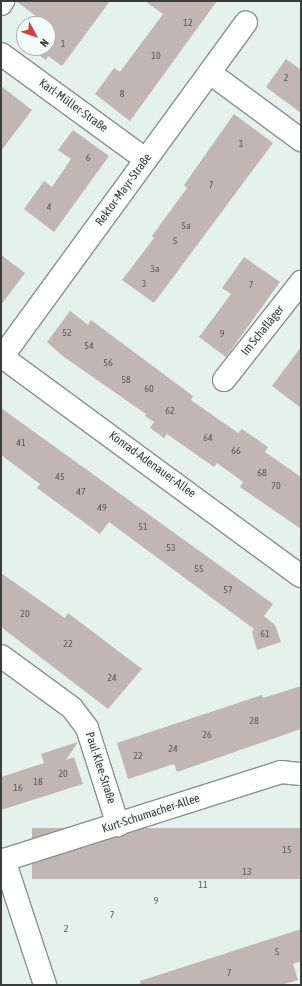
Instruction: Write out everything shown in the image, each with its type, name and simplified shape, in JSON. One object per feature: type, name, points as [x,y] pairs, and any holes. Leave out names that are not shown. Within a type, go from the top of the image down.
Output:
[{"type":"street","name":"Rektor-Mayr-Straße","points":[[2,356],[246,23]]},
{"type":"street","name":"Karl-Müller-Straße","points":[[1,54],[145,159]]},
{"type":"street","points":[[210,73],[301,140]]},
{"type":"street","name":"Im Schafläger","points":[[224,380],[301,282]]},
{"type":"street","name":"Konrad-Adenauer-Allee","points":[[2,356],[301,576]]},
{"type":"street","name":"Paul-Klee-Straße","points":[[1,656],[72,708],[87,728],[118,825]]},
{"type":"street","name":"Kurt-Schumacher-Allee","points":[[2,861],[281,772],[301,774]]},
{"type":"street","points":[[2,861],[45,985]]},
{"type":"building","points":[[16,1],[110,1],[62,66],[48,56],[56,56],[56,16],[36,16]]},
{"type":"building","points":[[145,1],[217,1],[130,121],[95,94],[114,68],[120,72],[163,14]]},
{"type":"building","points":[[40,56],[48,56],[46,60]]},
{"type":"building","points":[[286,59],[301,70],[301,113],[266,87]]},
{"type":"building","points":[[1,86],[32,110],[1,151]]},
{"type":"building","points":[[234,114],[273,143],[154,303],[122,280],[154,238],[152,236],[187,188],[184,185]]},
{"type":"building","points":[[73,130],[109,156],[54,232],[24,209],[44,181],[52,187],[71,159],[58,150]]},
{"type":"building","points":[[1,255],[25,273],[1,305]]},
{"type":"building","points":[[244,257],[280,282],[226,357],[199,337],[231,294],[222,288]]},
{"type":"building","points":[[70,311],[88,325],[91,320],[193,396],[191,400],[238,433],[242,429],[268,447],[265,452],[301,477],[301,529],[240,487],[243,482],[217,463],[214,467],[167,434],[164,438],[150,428],[154,422],[145,416],[146,414],[64,357],[47,342]]},
{"type":"building","points":[[301,347],[301,408],[272,386]]},
{"type":"building","points":[[1,408],[273,604],[264,616],[275,625],[281,642],[257,650],[252,632],[254,629],[109,522],[100,534],[37,488],[40,484],[1,455]]},
{"type":"building","points":[[1,573],[65,618],[68,613],[142,669],[108,709],[1,627]]},
{"type":"building","points":[[301,686],[301,729],[177,772],[174,764],[128,779],[117,743],[262,695],[263,698]]},
{"type":"building","points":[[78,742],[66,760],[74,757],[83,784],[1,810],[1,777],[44,763],[41,754]]},
{"type":"building","points":[[32,828],[301,828],[301,879],[32,879]]},
{"type":"building","points":[[301,929],[301,961],[293,964],[298,980],[281,985],[141,985],[140,981]]}]
